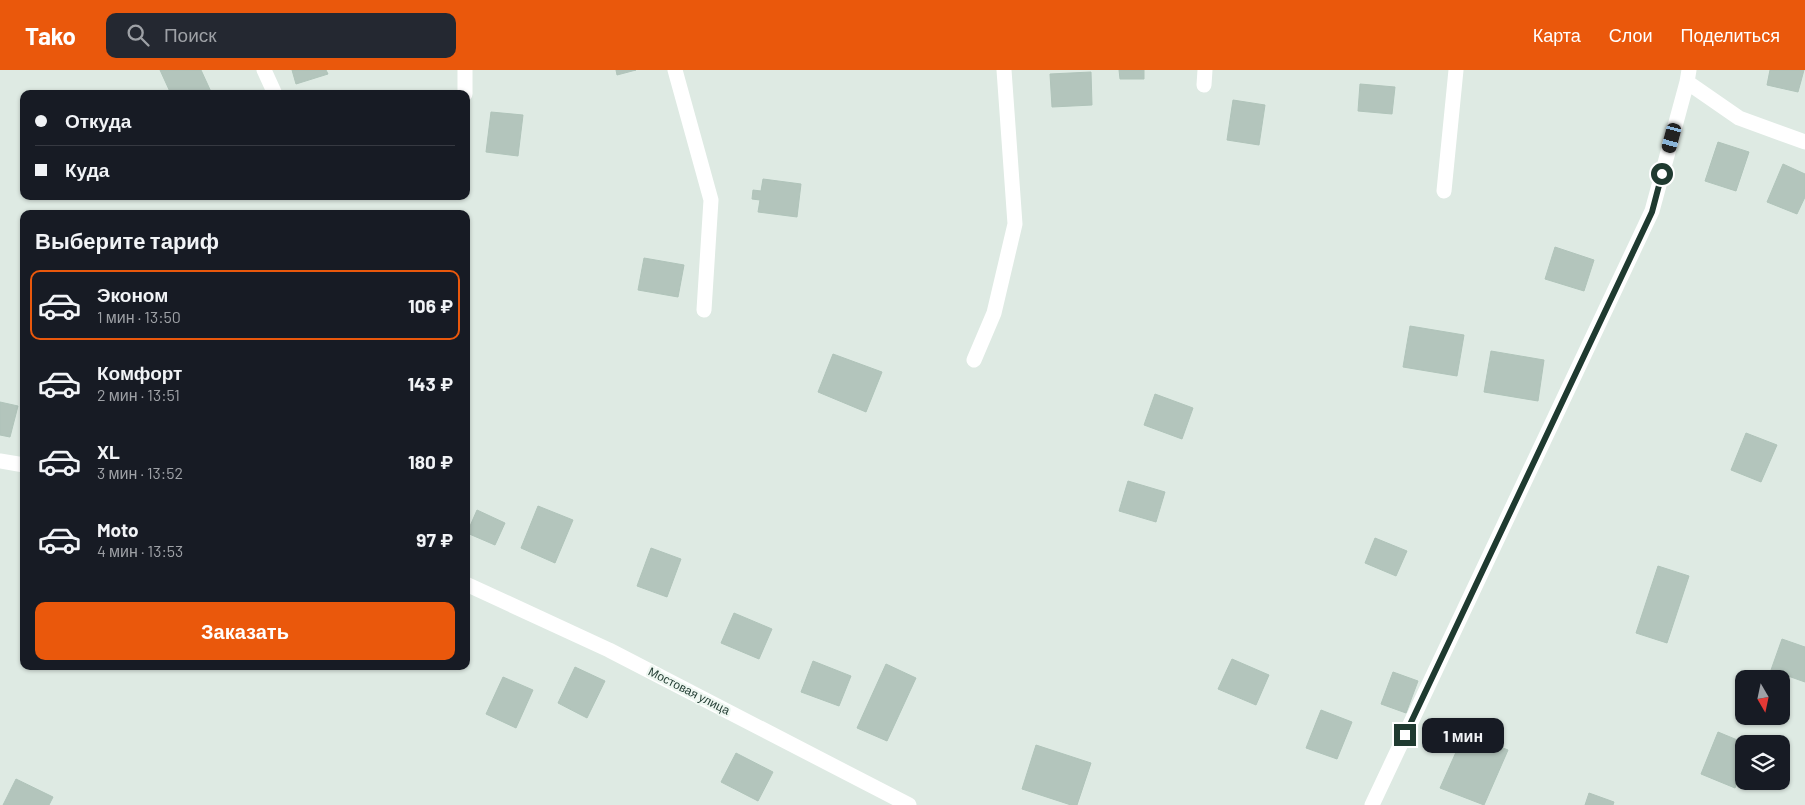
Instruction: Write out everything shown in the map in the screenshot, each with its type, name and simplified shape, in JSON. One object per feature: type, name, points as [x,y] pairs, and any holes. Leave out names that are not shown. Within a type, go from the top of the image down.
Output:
[{"type":"street","points":[[264,70],[273,90]]},
{"type":"street","points":[[465,70],[465,90]]},
{"type":"street","points":[[675,70],[711,200],[704,310]]},
{"type":"street","points":[[974,360],[994,313],[1015,224],[1004,70]]},
{"type":"street","points":[[1444,191],[1456,70]]},
{"type":"street","points":[[1372,805],[1652,212],[1688,76],[1739,118],[1805,142]]},
{"type":"street","points":[[0,461],[20,464]]},
{"type":"street","name":"Мостовая улица","points":[[470,586],[609,650],[909,805]]},
{"type":"building","points":[[160,70],[201,70],[210,90],[169,90]]},
{"type":"building","points":[[292,70],[326,70],[328,74],[296,84]]},
{"type":"building","points":[[616,70],[636,70],[617,75]]},
{"type":"building","points":[[1119,70],[1144,70],[1144,79],[1120,79]]},
{"type":"building","points":[[1770,70],[1804,70],[1798,92],[1767,85]]},
{"type":"building","points":[[1091,72],[1092,105],[1052,107],[1050,74]]},
{"type":"building","points":[[1360,84],[1395,87],[1392,114],[1358,111]]},
{"type":"building","points":[[1233,100],[1265,105],[1259,145],[1227,140]]},
{"type":"building","points":[[491,112],[523,115],[518,156],[486,152]]},
{"type":"building","points":[[1718,142],[1749,152],[1736,191],[1705,181]]},
{"type":"building","points":[[1783,164],[1805,174],[1805,197],[1797,214],[1767,202]]},
{"type":"building","points":[[763,179],[801,184],[797,217],[758,212],[760,200],[752,199],[753,190],[761,191]]},
{"type":"building","points":[[1555,247],[1594,260],[1584,291],[1545,279]]},
{"type":"building","points":[[644,258],[684,265],[678,297],[638,290]]},
{"type":"building","points":[[1410,326],[1464,335],[1457,376],[1403,367]]},
{"type":"building","points":[[1491,351],[1544,360],[1538,401],[1484,392]]},
{"type":"building","points":[[833,354],[882,372],[866,412],[818,392]]},
{"type":"building","points":[[1155,394],[1193,408],[1182,439],[1144,425]]},
{"type":"building","points":[[0,402],[18,406],[10,437],[0,435]]},
{"type":"building","points":[[1746,433],[1777,445],[1761,482],[1731,470]]},
{"type":"building","points":[[1128,481],[1165,492],[1156,522],[1119,511]]},
{"type":"building","points":[[538,506],[573,520],[555,563],[521,548]]},
{"type":"building","points":[[477,510],[505,523],[495,545],[470,534],[470,526]]},
{"type":"building","points":[[1375,538],[1407,551],[1396,576],[1365,563]]},
{"type":"building","points":[[651,548],[681,559],[667,597],[637,586]]},
{"type":"building","points":[[1658,566],[1689,576],[1667,643],[1636,633]]},
{"type":"building","points":[[734,613],[772,629],[759,659],[721,643]]},
{"type":"building","points":[[1782,639],[1805,647],[1805,682],[1790,677],[1790,670],[1771,670]]},
{"type":"building","points":[[1232,659],[1269,675],[1256,705],[1218,689]]},
{"type":"building","points":[[813,661],[851,676],[839,706],[801,692]]},
{"type":"building","points":[[886,664],[916,678],[887,741],[857,728]]},
{"type":"building","points":[[575,667],[605,681],[587,718],[558,703]]},
{"type":"building","points":[[1393,672],[1418,681],[1406,713],[1381,704]]},
{"type":"building","points":[[503,677],[533,690],[516,728],[486,714]]},
{"type":"building","points":[[1321,710],[1352,722],[1337,759],[1306,748]]},
{"type":"building","points":[[1465,732],[1508,750],[1484,805],[1440,788]]},
{"type":"building","points":[[1718,732],[1735,739],[1735,788],[1701,774]]},
{"type":"building","points":[[1036,745],[1091,763],[1077,805],[1071,805],[1022,789]]},
{"type":"building","points":[[736,753],[773,772],[758,801],[721,782]]},
{"type":"building","points":[[16,779],[53,797],[49,805],[3,805]]},
{"type":"building","points":[[1589,793],[1614,802],[1613,805],[1585,805]]},
{"type":"route","points":[[1405,735],[1652,212],[1662,174]]}]
